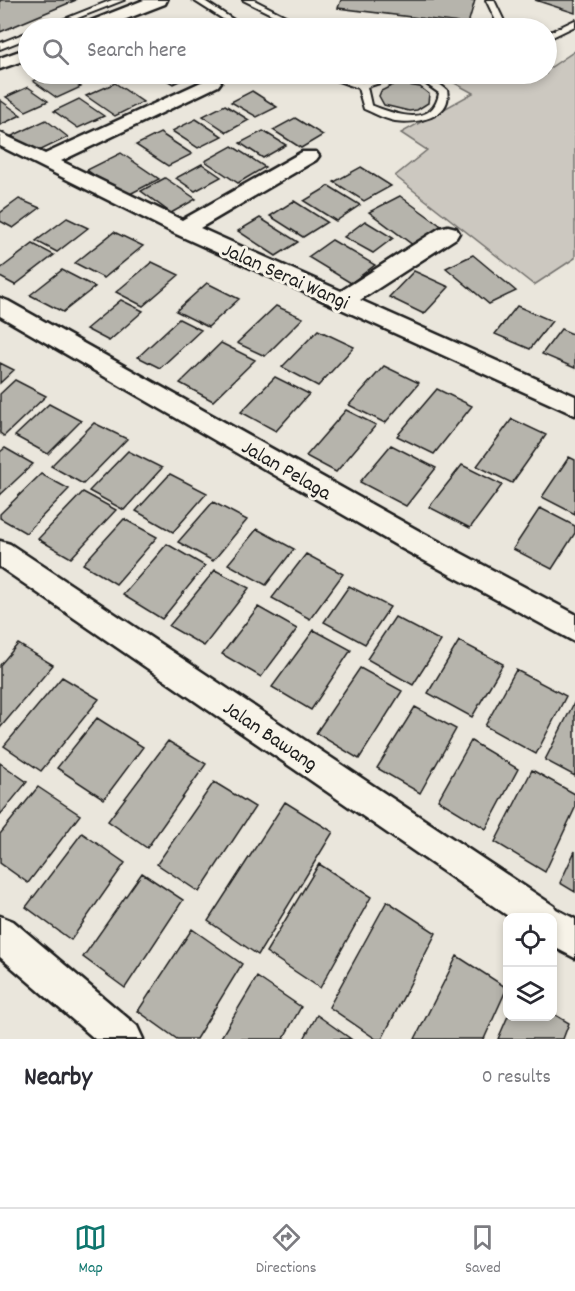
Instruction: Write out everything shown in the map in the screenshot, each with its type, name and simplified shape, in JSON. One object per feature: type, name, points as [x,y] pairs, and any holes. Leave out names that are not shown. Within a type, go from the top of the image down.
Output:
[{"type":"street","points":[[113,18],[159,0]]},
{"type":"street","points":[[0,64],[18,57]]},
{"type":"street","points":[[45,161],[208,84]]},
{"type":"street","name":"Jalan Serai Wangi","points":[[0,139],[183,229],[575,406]]},
{"type":"street","points":[[183,229],[309,156]]},
{"type":"street","points":[[344,300],[448,232]]},
{"type":"street","name":"Jalan Pelaga","points":[[0,306],[411,540],[575,629]]},
{"type":"street","name":"Jalan Bawang","points":[[0,552],[535,913]]},
{"type":"street","points":[[557,928],[575,940]]},
{"type":"street","points":[[0,934],[124,1039]]},
{"type":"lane","points":[[72,18],[120,0]]},
{"type":"lane","points":[[197,0],[226,18]]},
{"type":"lane","points":[[247,0],[284,18]]},
{"type":"lane","points":[[489,0],[498,18]]},
{"type":"lane","points":[[557,33],[575,23]]},
{"type":"lane","points":[[0,46],[18,39]]},
{"type":"lane","points":[[356,84],[362,86],[366,84]]},
{"type":"lane","points":[[362,86],[367,107],[393,118],[423,117],[436,112],[444,104],[444,92],[438,84]]},
{"type":"shaded area","points":[[575,51],[575,258],[534,285],[395,176],[427,150],[401,133],[473,93],[456,84],[557,84],[557,63]]},
{"type":"building","points":[[0,0],[76,0],[33,18],[18,18],[18,24],[0,32]]},
{"type":"building","points":[[341,0],[475,0],[470,18],[419,18],[338,8]]},
{"type":"building","points":[[535,0],[575,0],[575,13]]},
{"type":"building","points":[[37,84],[76,84],[81,87],[57,98]]},
{"type":"building","points":[[116,84],[143,102],[115,116],[86,96]]},
{"type":"building","points":[[395,84],[420,87],[429,94],[428,103],[417,110],[409,111],[384,105],[379,96],[381,91]]},
{"type":"building","points":[[28,87],[48,101],[26,111],[6,97]]},
{"type":"building","points":[[252,91],[277,107],[257,117],[231,102]]},
{"type":"building","points":[[79,99],[104,116],[78,128],[54,111]]},
{"type":"building","points":[[0,100],[21,115],[0,125]]},
{"type":"building","points":[[225,105],[249,120],[227,132],[203,116]]},
{"type":"building","points":[[295,118],[323,135],[301,148],[273,130]]},
{"type":"building","points":[[196,119],[222,136],[198,148],[172,131]]},
{"type":"building","points":[[46,120],[68,137],[35,153],[12,136]]},
{"type":"building","points":[[263,131],[286,145],[263,158],[240,143]]},
{"type":"building","points":[[160,133],[192,154],[168,166],[136,145]]},
{"type":"building","points":[[232,146],[265,167],[238,183],[205,161]]},
{"type":"building","points":[[121,153],[159,179],[124,197],[87,170]]},
{"type":"building","points":[[202,164],[221,177],[195,191],[176,178]]},
{"type":"building","points":[[361,167],[391,186],[364,201],[334,182]]},
{"type":"building","points":[[165,178],[196,199],[171,213],[141,191]]},
{"type":"building","points":[[329,186],[360,205],[336,221],[304,201]]},
{"type":"building","points":[[400,196],[444,228],[413,245],[369,212]]},
{"type":"building","points":[[19,199],[40,208],[13,228],[0,221],[0,213]]},
{"type":"building","points":[[294,201],[327,222],[303,237],[270,216]]},
{"type":"building","points":[[67,218],[88,228],[57,252],[36,241]]},
{"type":"building","points":[[260,218],[298,242],[276,256],[238,231]]},
{"type":"building","points":[[365,221],[393,238],[373,253],[344,237]]},
{"type":"building","points":[[114,232],[143,246],[104,278],[75,263]]},
{"type":"building","points":[[332,240],[375,265],[351,283],[308,257]]},
{"type":"building","points":[[33,244],[54,255],[15,285],[0,277],[0,269]]},
{"type":"building","points":[[473,255],[516,291],[489,304],[446,268]]},
{"type":"building","points":[[152,262],[179,275],[143,306],[116,292]]},
{"type":"building","points":[[62,270],[95,287],[63,312],[30,295]]},
{"type":"building","points":[[414,271],[449,287],[424,314],[389,297]]},
{"type":"building","points":[[207,283],[239,299],[208,327],[176,311]]},
{"type":"building","points":[[121,300],[143,311],[109,341],[86,329]]},
{"type":"building","points":[[276,306],[303,318],[265,356],[237,343]]},
{"type":"building","points":[[517,306],[552,321],[530,349],[495,334]]},
{"type":"building","points":[[179,319],[201,330],[160,368],[138,357]]},
{"type":"building","points":[[561,329],[575,335],[575,368],[542,354]]},
{"type":"building","points":[[318,330],[354,347],[318,386],[282,367]]},
{"type":"building","points":[[221,343],[255,360],[213,401],[180,383]]},
{"type":"building","points":[[0,363],[14,370],[0,383]]},
{"type":"building","points":[[384,366],[419,383],[385,423],[349,405]]},
{"type":"building","points":[[275,377],[309,394],[276,431],[241,412]]},
{"type":"building","points":[[15,380],[46,396],[4,436],[0,433],[0,394]]},
{"type":"building","points":[[437,389],[472,406],[434,454],[397,436]]},
{"type":"building","points":[[49,404],[81,421],[48,454],[15,436]]},
{"type":"building","points":[[346,410],[376,425],[336,472],[306,456]]},
{"type":"building","points":[[512,419],[546,435],[512,483],[477,466]]},
{"type":"building","points":[[94,423],[127,439],[83,484],[51,466]]},
{"type":"building","points":[[391,445],[436,468],[406,506],[360,482]]},
{"type":"building","points":[[5,448],[33,464],[0,495],[0,452]]},
{"type":"building","points":[[128,451],[162,468],[124,510],[89,491]]},
{"type":"building","points":[[569,457],[575,460],[575,514],[542,497]]},
{"type":"building","points":[[462,465],[502,485],[470,528],[429,507]]},
{"type":"building","points":[[41,474],[69,489],[26,533],[0,518],[0,514]]},
{"type":"building","points":[[170,474],[207,493],[173,532],[136,511]]},
{"type":"building","points":[[83,492],[116,510],[71,558],[38,539]]},
{"type":"building","points":[[213,502],[247,520],[213,561],[178,542]]},
{"type":"building","points":[[540,508],[575,526],[575,533],[552,569],[513,549]]},
{"type":"building","points":[[124,519],[157,537],[116,584],[83,564]]},
{"type":"building","points":[[257,529],[294,549],[266,585],[228,564]]},
{"type":"building","points":[[167,544],[205,566],[162,619],[123,595]]},
{"type":"building","points":[[306,554],[343,574],[310,619],[272,598]]},
{"type":"building","points":[[215,570],[249,588],[204,646],[169,626]]},
{"type":"building","points":[[349,586],[390,607],[365,644],[324,622]]},
{"type":"building","points":[[258,607],[297,629],[261,677],[222,654]]},
{"type":"building","points":[[395,617],[441,641],[413,685],[367,659]]},
{"type":"building","points":[[314,630],[351,650],[311,710],[272,687]]},
{"type":"building","points":[[459,641],[503,664],[472,717],[428,693]]},
{"type":"building","points":[[18,644],[53,665],[0,728],[0,665]]},
{"type":"building","points":[[360,668],[402,691],[359,759],[316,733]]},
{"type":"building","points":[[516,670],[566,696],[536,754],[485,726]]},
{"type":"building","points":[[62,677],[99,699],[41,771],[4,746]]},
{"type":"building","points":[[575,701],[575,776],[545,760]]},
{"type":"building","points":[[415,707],[456,729],[420,793],[377,768]]},
{"type":"building","points":[[97,718],[143,747],[104,799],[57,768]]},
{"type":"building","points":[[168,741],[206,764],[147,848],[108,821]]},
{"type":"building","points":[[471,741],[518,769],[486,829],[438,800]]},
{"type":"building","points":[[0,763],[27,782],[0,815]]},
{"type":"building","points":[[532,770],[575,794],[575,808],[545,872],[495,842]]},
{"type":"building","points":[[214,782],[255,807],[199,892],[157,864]]},
{"type":"building","points":[[38,787],[80,815],[28,883],[0,863],[0,834]]},
{"type":"building","points":[[285,802],[333,832],[258,955],[208,921]]},
{"type":"building","points":[[82,833],[125,863],[71,940],[26,907]]},
{"type":"building","points":[[575,851],[575,892],[560,883]]},
{"type":"building","points":[[319,864],[371,897],[320,988],[266,952]]},
{"type":"building","points":[[142,873],[183,900],[125,988],[83,957]]},
{"type":"building","points":[[387,901],[436,933],[382,1039],[376,1039],[329,1007]]},
{"type":"building","points":[[192,929],[242,964],[196,1039],[177,1039],[138,1011]]},
{"type":"building","points":[[457,956],[503,985],[503,997],[484,1039],[415,1039]]},
{"type":"building","points":[[257,977],[301,1007],[283,1039],[220,1039]]},
{"type":"building","points":[[317,1015],[351,1039],[304,1039]]},
{"type":"building","points":[[557,1016],[569,1023],[563,1039],[498,1039],[506,1021],[557,1021]]}]
